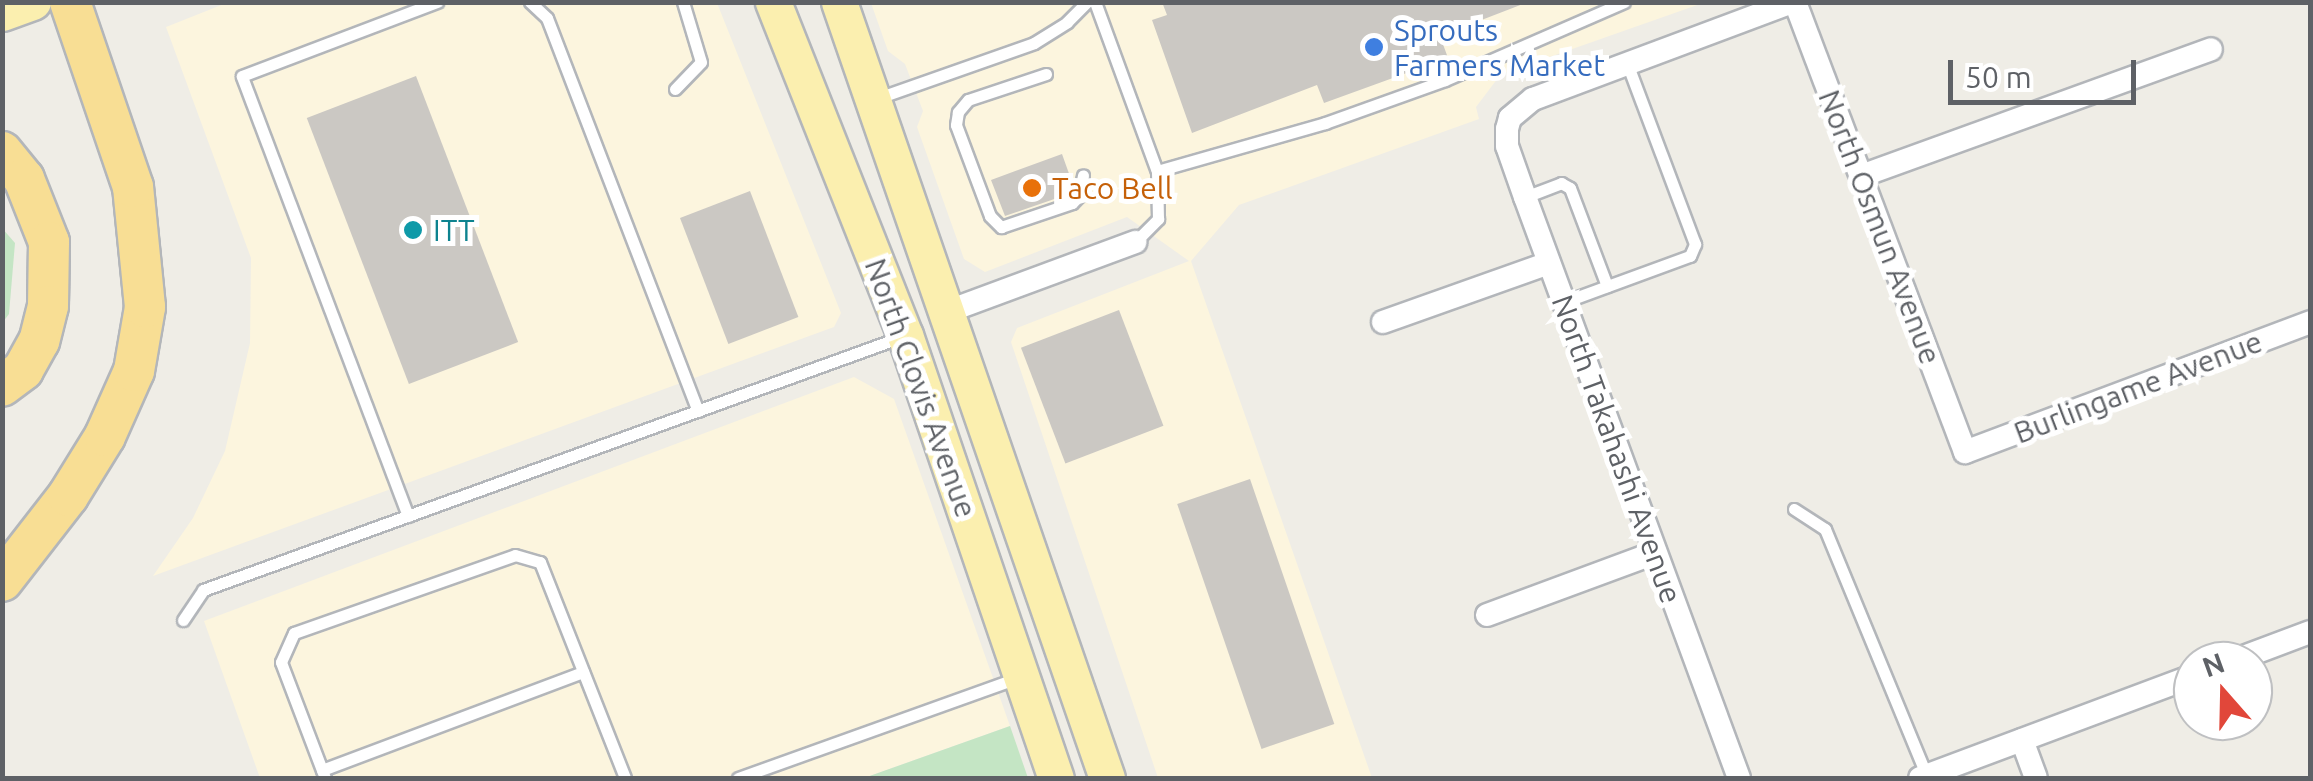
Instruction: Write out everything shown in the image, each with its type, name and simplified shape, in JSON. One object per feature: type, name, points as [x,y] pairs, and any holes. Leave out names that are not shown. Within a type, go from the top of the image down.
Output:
[{"type":"highway","points":[[2,581],[68,496],[105,436],[134,371],[145,307],[133,187],[70,2]]},
{"type":"highway","points":[[2,152],[24,179],[50,242],[48,306],[38,340],[23,370],[2,386]]},
{"type":"main road","points":[[2,13],[33,2]]},
{"type":"main road","name":"North Clovis Avenue","points":[[773,2],[905,336],[1056,778]]},
{"type":"main road","name":"North Clovis Avenue","points":[[839,2],[1106,778]]},
{"type":"main road","points":[[794,58],[860,162],[916,297],[924,310],[946,312]]},
{"type":"street","points":[[1627,62],[1794,2]]},
{"type":"street","name":"North Osmun Avenue","points":[[1794,2],[1965,452]]},
{"type":"street","points":[[1860,176],[2211,49]]},
{"type":"street","name":"North Takahashi Avenue","points":[[1627,62],[1533,98],[1510,118],[1507,146],[1739,778]]},
{"type":"street","points":[[946,312],[1135,242]]},
{"type":"street","points":[[1384,322],[1549,263]]},
{"type":"street","name":"Burlingame Avenue","points":[[1965,452],[2310,322]]},
{"type":"street","points":[[1487,615],[1655,553]]},
{"type":"street","points":[[2273,646],[2310,632]]},
{"type":"street","points":[[1923,777],[2173,683]]},
{"type":"street","points":[[2022,740],[2036,778]]},
{"type":"lane","points":[[408,516],[242,76],[436,2]]},
{"type":"lane","points":[[530,2],[548,18],[698,411]]},
{"type":"lane","points":[[675,89],[701,62],[700,46],[683,2]]},
{"type":"lane","points":[[874,99],[1034,42],[1067,22],[1087,2]]},
{"type":"lane","points":[[1095,2],[1157,171],[1158,218],[1152,230],[1135,242]]},
{"type":"lane","points":[[1157,171],[1324,123],[1444,80],[1624,2]]},
{"type":"lane","points":[[1564,302],[1690,256],[1695,244],[1627,62]]},
{"type":"lane","points":[[1046,74],[968,100],[958,112],[956,125],[990,216],[1001,227],[1072,203],[1079,196],[1083,175]]},
{"type":"lane","points":[[1525,198],[1561,183],[1570,188],[1607,286]]},
{"type":"lane","points":[[183,620],[204,590],[905,336]]},
{"type":"lane","points":[[1794,508],[1824,528],[1923,777]]},
{"type":"lane","points":[[583,672],[323,774],[281,662],[294,633],[515,555],[540,562],[625,778]]},
{"type":"lane","points":[[738,778],[1022,677]]},
{"type":"shaded area","points":[[229,2],[717,3],[841,313],[834,327],[153,576],[193,518],[225,451],[250,343],[251,258],[166,27]]},
{"type":"shaded area","points":[[871,3],[1703,3],[1501,74],[1476,107],[1479,119],[1239,205],[1191,261],[1372,778],[1158,778],[1011,342],[1017,328],[1189,261],[1127,217],[985,272],[964,259],[917,127],[923,111],[905,64],[888,51]]},
{"type":"shaded area","points":[[854,377],[894,399],[1010,726],[864,778],[260,778],[204,621]]},
{"type":"green space","points":[[2,228],[15,243],[9,314],[3,322]]},
{"type":"green space","points":[[1010,726],[1028,778],[864,778]]},
{"type":"building","points":[[1162,2],[1523,4],[1440,36],[1448,58],[1324,103],[1317,85],[1192,133],[1152,20],[1167,15]]},
{"type":"building","name":"ITT","points":[[416,76],[518,342],[409,384],[307,118]]},
{"type":"building","name":"Taco Bell","points":[[1062,154],[1072,182],[1064,190],[1066,195],[1005,216],[991,180]]},
{"type":"building","points":[[750,191],[798,317],[728,344],[680,218]]},
{"type":"building","points":[[1119,310],[1163,426],[1065,463],[1021,348]]},
{"type":"building","points":[[1250,479],[1334,724],[1262,749],[1177,504]]},
{"type":"place","name":"Sprouts Farmers Market","points":[[1374,47]]},
{"type":"place","name":"Taco Bell","points":[[1032,188]]},
{"type":"place","name":"ITT","points":[[413,230]]}]
